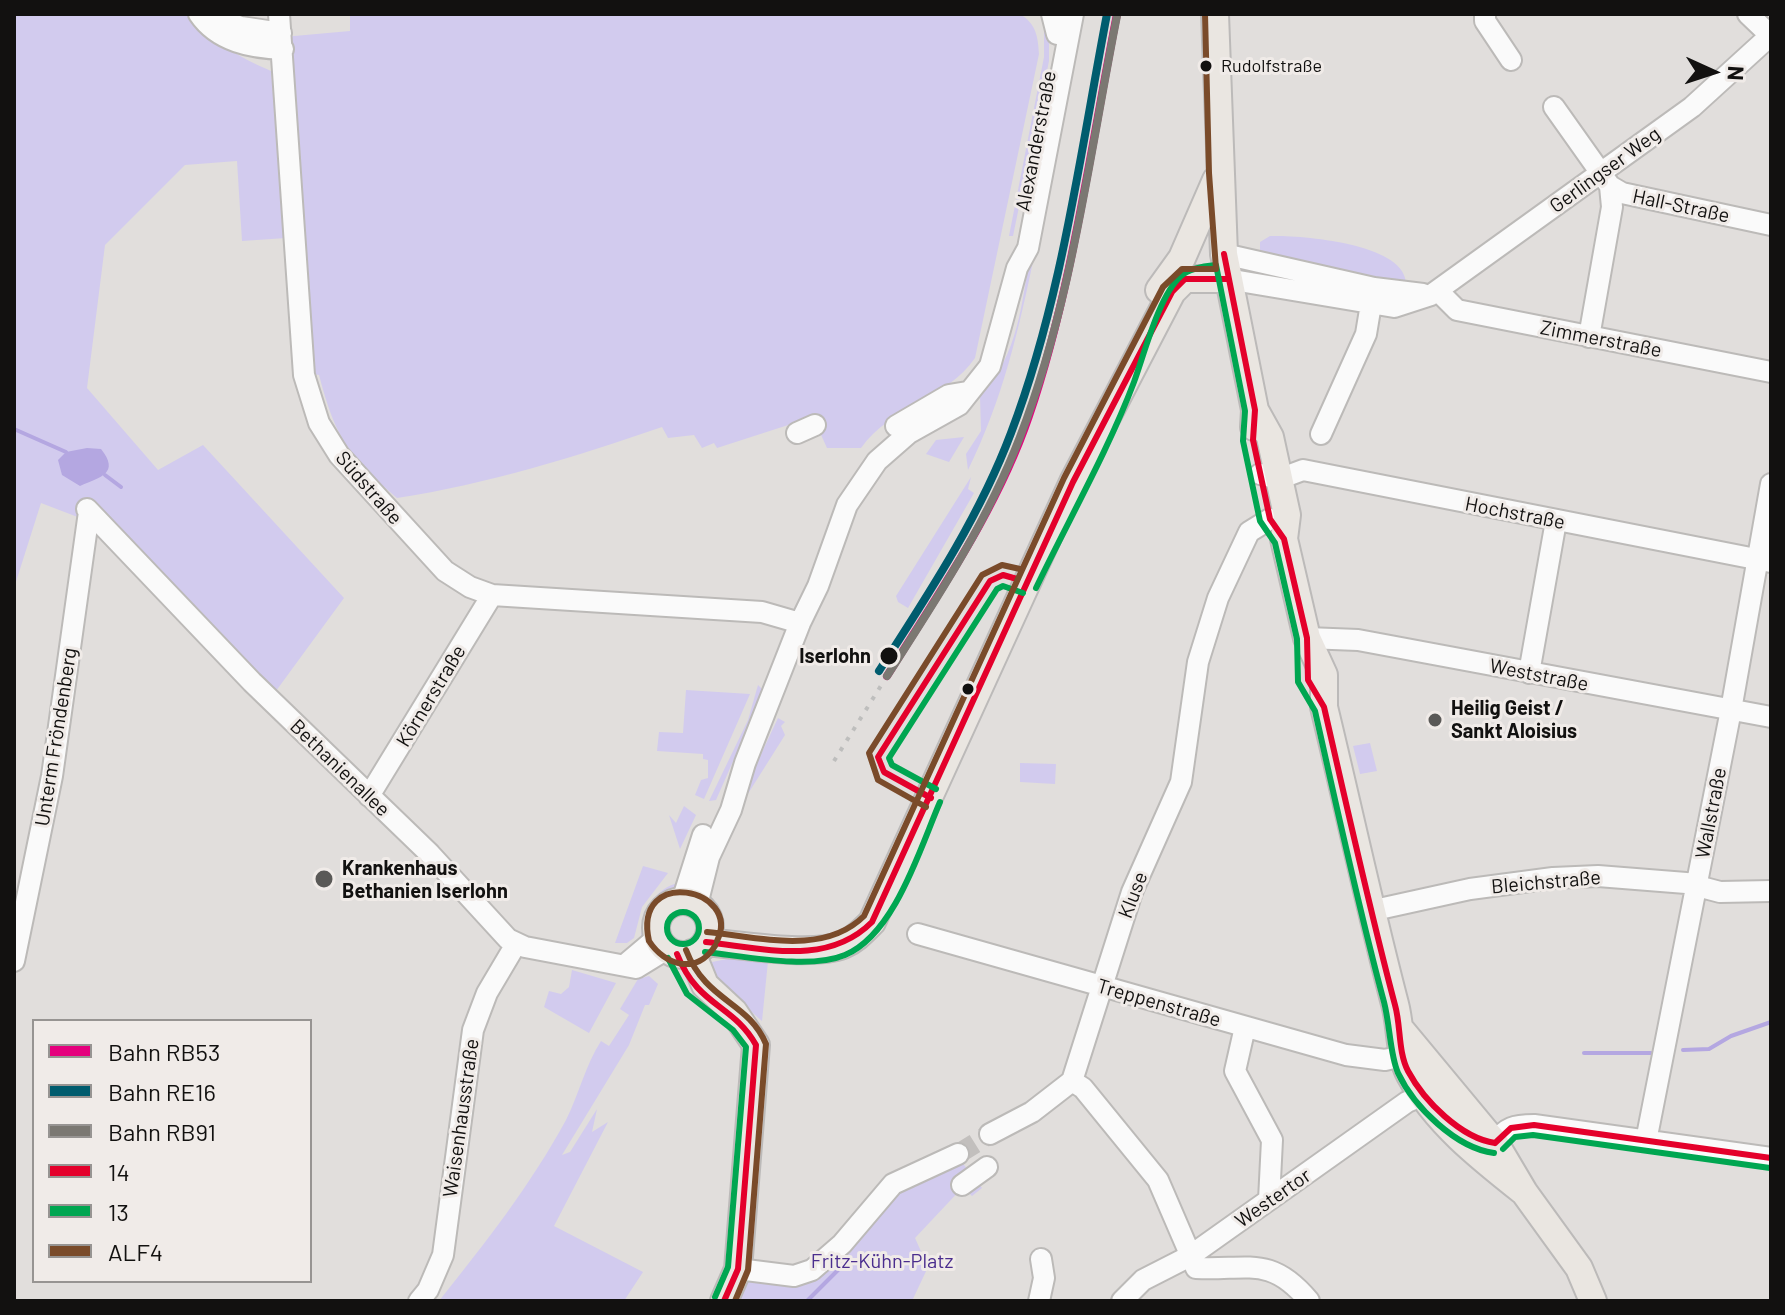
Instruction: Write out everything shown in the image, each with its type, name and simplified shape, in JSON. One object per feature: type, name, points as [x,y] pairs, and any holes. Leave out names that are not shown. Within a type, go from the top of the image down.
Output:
[{"type":"main road","points":[[1215,14],[1219,173],[1226,266],[1270,476],[1277,529],[1307,638],[1324,675],[1324,707],[1402,1043],[1427,1099],[1441,1120],[1524,1192]]},
{"type":"main road","points":[[1124,379],[1143,322],[1174,268],[1219,173]]},
{"type":"main road","points":[[1174,268],[1198,257],[1226,266]]},
{"type":"main road","points":[[724,1301],[738,1269],[756,1050],[752,1037],[740,1023],[695,992],[686,933],[820,949],[845,944],[858,936],[878,911],[1073,482],[1124,379],[1172,292],[1185,279],[1226,266]]},
{"type":"main road","points":[[1402,1043],[1495,1143],[1524,1192],[1579,1268],[1593,1301]]},
{"type":"street","points":[[199,14],[205,23],[238,43],[281,32]]},
{"type":"street","points":[[209,14],[218,21],[241,27],[281,32]]},
{"type":"street","name":"Alexanderstraße","points":[[686,933],[705,867],[731,810],[745,763],[800,623],[807,583],[826,525],[860,461],[901,423],[949,395],[967,392],[990,366],[1017,268],[1028,248],[1070,14]]},
{"type":"street","points":[[1485,14],[1485,21],[1511,60]]},
{"type":"street","points":[[1748,14],[1771,35]]},
{"type":"street","name":"Alexanderstraße","points":[[1017,268],[1014,245],[1056,21]]},
{"type":"street","name":"Südstraße","points":[[281,32],[304,375],[309,399],[339,455],[436,563],[456,580],[492,595],[762,612],[800,623]]},
{"type":"street","name":"Gerlingser Weg","points":[[1435,293],[1606,179],[1771,35]]},
{"type":"street","points":[[1554,107],[1606,179],[1612,207],[1589,337]]},
{"type":"street","name":"Hall-Straße","points":[[1606,179],[1622,193],[1771,225]]},
{"type":"street","points":[[1226,266],[1372,296],[1435,293]]},
{"type":"street","name":"Zimmerstraße","points":[[1435,293],[1457,310],[1771,372]]},
{"type":"street","points":[[1321,434],[1366,334],[1372,296]]},
{"type":"street","name":"Hochstraße","points":[[1270,476],[1303,470],[1764,560]]},
{"type":"street","name":"Wallstraße","points":[[1646,1141],[1731,710],[1764,560],[1771,484]]},
{"type":"street","name":"Bethanienallee","points":[[88,511],[252,682],[446,871],[497,929],[516,944]]},
{"type":"street","name":"Unterm Fröndenberg","points":[[14,961],[52,776],[88,511]]},
{"type":"street","points":[[1529,673],[1556,521]]},
{"type":"street","name":"Kluse","points":[[1072,1081],[1132,892],[1181,782],[1198,662],[1218,598],[1249,532],[1277,529]]},
{"type":"street","name":"Körnerstraße","points":[[369,796],[492,595]]},
{"type":"street","name":"Weststraße","points":[[1307,638],[1358,640],[1771,717]]},
{"type":"street","name":"Bleichstraße","points":[[1370,911],[1470,889],[1553,878],[1598,876],[1698,886],[1720,892],[1771,891]]},
{"type":"street","points":[[516,944],[603,963],[626,964],[686,933]]},
{"type":"street","name":"Treppenstraße","points":[[918,934],[1367,1059],[1402,1043]]},
{"type":"street","name":"Waisenhausstraße","points":[[419,1301],[443,1255],[475,1022],[516,944]]},
{"type":"street","points":[[1245,1027],[1235,1071],[1272,1140],[1269,1200]]},
{"type":"street","points":[[990,1134],[1032,1112],[1072,1081],[1083,1088],[1158,1180],[1196,1268],[1238,1265],[1271,1271],[1309,1301]]},
{"type":"street","points":[[1427,1099],[1481,1141],[1495,1143],[1502,1131],[1516,1125],[1534,1125],[1771,1158]]},
{"type":"street","name":"Westertor","points":[[1122,1301],[1143,1280],[1190,1256],[1407,1102],[1427,1099]]},
{"type":"street","points":[[738,1269],[794,1276],[812,1270],[842,1244],[893,1184],[958,1154]]},
{"type":"street","points":[[962,1185],[987,1167]]},
{"type":"street","points":[[1039,1301],[1043,1269],[1055,1280],[1054,1301]]},
{"type":"green space","points":[[14,14],[191,14],[227,48],[271,71],[286,238],[242,241],[237,161],[185,165],[105,245],[87,388],[158,470],[203,445],[344,598],[265,706],[88,521],[41,503],[14,588]]},
{"type":"green space","points":[[350,14],[1020,14],[1035,31],[1039,54],[975,358],[950,383],[888,422],[861,448],[827,448],[813,417],[717,448],[714,443],[702,448],[694,435],[668,438],[662,427],[531,468],[397,498],[355,457],[338,431],[319,375],[307,373],[283,37],[350,31]]},
{"type":"green space","points":[[1044,25],[1049,43],[1049,61],[1013,236],[1009,236],[1044,57]]},
{"type":"green space","points":[[1270,236],[1326,240],[1371,251],[1390,259],[1402,271],[1406,285],[1260,255],[1260,242]]},
{"type":"green space","points":[[1031,249],[1035,252],[1009,363],[991,417],[968,470],[966,454],[981,431],[980,396],[993,380],[1011,345]]},
{"type":"green space","points":[[964,437],[949,462],[926,454],[936,440]]},
{"type":"green space","points":[[971,477],[968,489],[974,493],[908,608],[898,602],[896,596]]},
{"type":"green space","points":[[758,685],[764,691],[716,800],[709,801],[748,720]]},
{"type":"green space","points":[[686,690],[750,694],[704,799],[695,795],[701,780],[708,778],[708,760],[703,759],[703,754],[657,751],[659,732],[683,733]]},
{"type":"green space","points":[[778,718],[785,722],[781,726],[785,735],[727,827]]},
{"type":"green space","points":[[1370,743],[1377,771],[1360,774],[1353,746]]},
{"type":"green space","points":[[1020,763],[1056,764],[1055,784],[1020,782]]},
{"type":"green space","points":[[684,806],[696,815],[680,849],[669,815],[676,823]]},
{"type":"green space","points":[[643,866],[668,873],[642,907],[634,938],[627,943],[615,943]]},
{"type":"green space","points":[[681,882],[659,909],[641,943],[643,923],[650,905],[663,890]]},
{"type":"green space","points":[[732,958],[768,961],[762,1021],[715,980],[712,962]]},
{"type":"green space","points":[[572,970],[616,983],[589,1033],[544,1007],[549,991],[561,994],[569,987]]},
{"type":"green space","points":[[649,976],[658,984],[649,1005],[645,1005],[629,1045],[562,1155],[570,1152],[597,1109],[592,1132],[608,1122],[554,1226],[643,1272],[624,1301],[439,1301],[538,1168],[566,1120],[595,1051],[601,1041],[609,1046],[629,1015],[620,1009],[638,979]]},
{"type":"green space","name":"Fritz-Kühn-Platz","points":[[957,1156],[982,1188],[972,1196],[963,1187],[915,1238],[928,1267],[912,1301],[727,1301],[742,1273],[794,1279],[893,1186]]},
{"type":"shaded area","points":[[101,449],[109,464],[101,477],[80,486],[62,475],[58,460],[66,452]]},
{"type":"waterway","points":[[14,429],[66,452]]},
{"type":"waterway","points":[[105,475],[121,487]]},
{"type":"waterway","points":[[1683,1050],[1709,1049],[1731,1036],[1771,1022]]},
{"type":"waterway","points":[[1584,1053],[1651,1053]]},
{"type":"waterway","points":[[807,1301],[847,1261]]},
{"type":"tunnel","points":[[958,1154],[990,1134]]},
{"type":"railway","points":[[834,761],[887,676]]},
{"type":"rail line","name":"RE16","points":[[879,671],[968,526],[998,465],[1029,382],[1057,278],[1107,14]]},
{"type":"rail line","name":"RB53","points":[[887,676],[984,517],[1029,416],[1069,268],[1117,14]]},
{"type":"rail line","name":"RB91","points":[[887,676],[960,560],[992,500],[1038,386],[1078,229],[1117,16]]},
{"type":"transit line","name":"ALF4","points":[[707,932],[769,940],[810,940],[830,936],[864,916],[1064,478],[1163,287],[1182,269],[1216,269],[1209,173],[1205,14]]},
{"type":"transit line","name":"14","points":[[1224,254],[1255,410],[1253,440],[1270,519],[1284,539],[1307,638],[1308,680],[1324,707],[1397,1013],[1405,1064],[1415,1083],[1445,1116],[1469,1134],[1495,1143]]},
{"type":"transit line","name":"13","points":[[1036,588],[1112,434],[1166,297],[1185,273],[1216,265],[1245,411],[1243,441],[1260,521],[1275,543],[1297,639],[1298,682],[1315,711],[1384,1002],[1395,1066],[1414,1099],[1438,1124],[1465,1143],[1494,1153]]},
{"type":"transit line","name":"14","points":[[706,942],[772,950],[815,950],[854,936],[872,922],[1073,482],[1172,292],[1185,279],[1227,279]]},
{"type":"transit line","name":"ALF4","points":[[926,807],[878,780],[869,753],[982,575],[1002,565],[1020,569]]},
{"type":"transit line","name":"14","points":[[931,798],[884,772],[878,757],[990,581],[1003,575],[1017,579]]},
{"type":"transit line","name":"13","points":[[936,789],[892,765],[889,758],[997,589],[1003,586],[1023,593]]},
{"type":"transit line","name":"13","points":[[705,952],[795,962],[830,959],[845,955],[863,944],[878,929],[904,888],[940,802]]},
{"type":"transit line","name":"ALF4","points":[[715,946],[699,961],[690,964],[672,961],[649,941],[648,917],[656,901],[670,894],[686,893],[702,898],[715,908],[721,923],[717,941]]},
{"type":"transit line","name":"13","points":[[683,912],[694,917],[699,928],[694,939],[683,944],[672,939],[667,928],[672,917],[683,912]]},
{"type":"transit line","name":"ALF4","points":[[686,950],[704,981],[749,1018],[766,1044],[748,1270],[735,1301]]},
{"type":"transit line","name":"14","points":[[677,954],[695,985],[737,1021],[756,1045],[738,1269],[724,1301]]},
{"type":"transit line","name":"13","points":[[668,958],[687,994],[733,1030],[746,1047],[728,1267],[715,1297]]},
{"type":"transit line","name":"14","points":[[1495,1143],[1511,1128],[1534,1125],[1771,1158]]},
{"type":"transit line","name":"13","points":[[1503,1149],[1515,1137],[1533,1135],[1770,1168]]},
{"type":"place","name":"Rudolfstraße","points":[[1206,66]]},
{"type":"place","name":"Iserlohn","points":[[889,656]]},
{"type":"place","name":"Heilig Geist / Sankt Aloisius","points":[[1435,720]]},
{"type":"place","name":"Krankenhaus Bethanien Iserlohn","points":[[324,879]]}]
